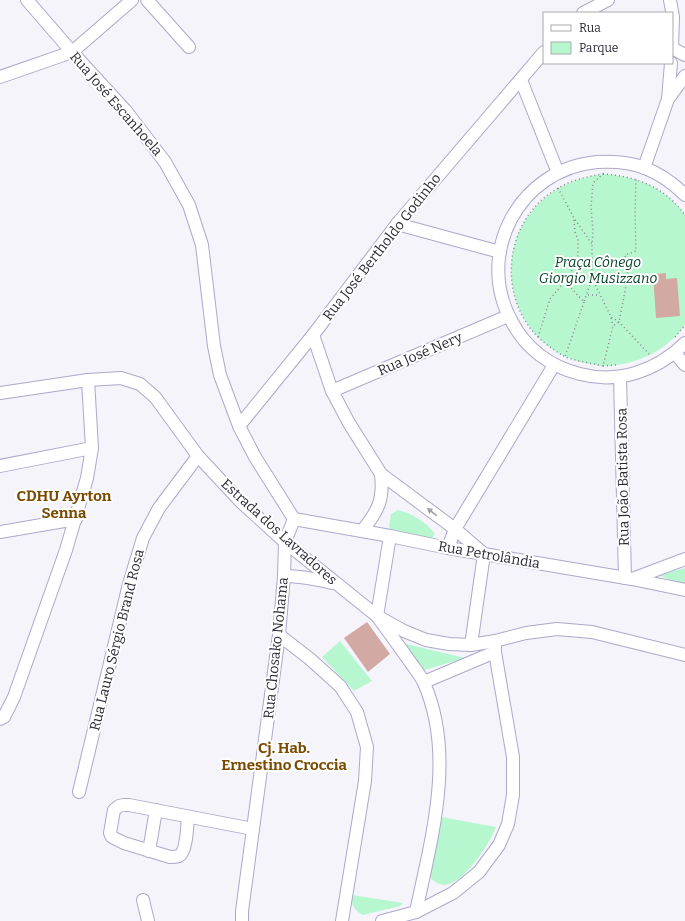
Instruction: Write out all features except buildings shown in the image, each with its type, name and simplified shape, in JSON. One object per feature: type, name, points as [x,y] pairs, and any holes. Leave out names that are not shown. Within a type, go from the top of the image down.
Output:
[{"type":"street","name":"Rua José Escanhoela","points":[[27,0],[126,111],[165,162],[189,206],[202,245],[214,346],[220,375],[239,426],[255,457],[294,519]]},
{"type":"street","points":[[0,76],[72,52],[132,0]]},
{"type":"street","points":[[147,0],[189,47]]},
{"type":"street","points":[[585,12],[608,0]]},
{"type":"street","points":[[670,0],[672,12]]},
{"type":"street","points":[[673,50],[685,56]]},
{"type":"street","name":"Rua José Bertholdo Godinho","points":[[239,426],[313,335],[397,224],[543,53]]},
{"type":"street","points":[[644,168],[668,99],[671,64]]},
{"type":"street","points":[[668,99],[685,76]]},
{"type":"street","points":[[521,80],[558,173]]},
{"type":"street","points":[[685,194],[664,178],[644,168],[626,163],[607,161],[589,163],[558,173],[534,190],[519,206],[508,225],[500,252],[498,269],[502,301],[508,316],[523,339],[543,358],[554,365],[586,376],[603,372],[646,370],[675,353],[685,343]]},
{"type":"street","points":[[397,224],[500,252]]},
{"type":"street","name":"Rua José Nery","points":[[332,391],[508,316]]},
{"type":"street","points":[[313,335],[332,391],[349,423],[381,474],[455,529],[484,554],[471,645]]},
{"type":"street","points":[[675,353],[685,365]]},
{"type":"street","points":[[448,548],[455,529],[554,365]]},
{"type":"street","name":"Rua João Batista Rosa","points":[[619,371],[628,578]]},
{"type":"street","name":"Estrada dos Lavradores","points":[[0,393],[88,380],[121,378],[140,384],[155,397],[198,456],[241,502],[336,584],[377,616]]},
{"type":"street","points":[[0,719],[4,717],[14,697],[76,519],[88,478],[92,448],[88,380]]},
{"type":"street","points":[[0,466],[92,448]]},
{"type":"street","name":"Rua Lauro Sérgio Brand Rosa","points":[[79,792],[129,584],[143,538],[160,508],[198,456]]},
{"type":"street","points":[[362,531],[370,521],[381,500],[383,487],[381,474]]},
{"type":"street","points":[[0,532],[76,519]]},
{"type":"street","name":"Rua Petrolândia","points":[[294,519],[448,548],[628,578],[685,590]]},
{"type":"street","name":"Rua Chosako Nohama","points":[[242,921],[242,910],[279,635],[286,542],[294,519]]},
{"type":"street","points":[[390,536],[377,616],[424,682],[432,707],[439,742],[439,785],[431,836],[416,912]]},
{"type":"street","points":[[628,578],[685,559]]},
{"type":"street","points":[[284,576],[297,576],[336,584]]},
{"type":"street","points":[[377,616],[404,631],[426,640],[449,644],[495,646]]},
{"type":"street","points":[[424,682],[495,646],[526,633],[558,629],[592,632],[685,655]]},
{"type":"street","points":[[279,635],[310,659],[340,686],[357,712],[367,747],[365,781],[342,921]]},
{"type":"street","points":[[382,921],[416,912],[453,893],[479,872],[500,845],[508,824],[513,795],[513,757],[495,646]]},
{"type":"street","points":[[188,817],[184,850],[176,857],[170,857],[118,841],[112,837],[110,833],[114,810],[118,806],[124,804],[253,829]]},
{"type":"street","points":[[149,851],[156,810]]},
{"type":"street","points":[[143,900],[148,921]]},
{"type":"path","points":[[565,356],[592,278],[592,244],[594,231],[591,207],[593,183],[603,174]]},
{"type":"path","points":[[619,371],[603,372],[565,356],[549,347],[528,326],[515,300],[512,285],[512,259],[515,242],[528,216],[538,204],[558,188],[574,180],[588,176],[603,174],[618,175],[636,179],[659,189],[668,196],[685,215]]},
{"type":"path","points":[[613,326],[619,322],[628,276],[625,255],[636,251],[636,179]]},
{"type":"path","points":[[558,188],[574,218],[592,244]]},
{"type":"path","points":[[538,337],[550,299],[567,279],[574,267],[578,254],[578,240],[575,232],[574,218]]},
{"type":"path","points":[[592,278],[611,317],[613,326],[603,372]]},
{"type":"path","points":[[567,279],[572,288],[584,302]]},
{"type":"path","points":[[587,295],[600,295]]},
{"type":"path","points":[[611,317],[619,322],[650,355]]},
{"type":"path","points":[[671,341],[685,325]]},
{"type":"path","points":[[646,357],[654,353]]},
{"type":"green space","name":"Praça Cônego Giorgio Musizzano","points":[[603,174],[638,180],[659,190],[677,205],[685,215],[685,325],[665,345],[650,355],[632,362],[609,366],[588,364],[569,358],[546,345],[529,327],[518,305],[512,282],[512,257],[518,234],[531,212],[550,194],[562,186],[582,178]]},
{"type":"green space","points":[[398,510],[408,513],[423,522],[435,534],[433,537],[426,541],[395,533],[389,527],[391,514]]},
{"type":"green space","points":[[685,568],[685,585],[658,575]]},
{"type":"green space","points":[[340,641],[372,681],[354,691],[322,657]]},
{"type":"green space","points":[[398,642],[465,658],[421,671]]},
{"type":"green space","points":[[441,817],[496,827],[482,852],[468,870],[460,878],[445,885],[439,884],[431,879],[430,875]]},
{"type":"green space","points":[[352,895],[403,903],[400,906],[363,915],[354,907]]},
{"type":"district","name":"CDHU Ayrton Senna","points":[[64,504]]},
{"type":"district","name":"Cj. Hab. Ernestino Croccia","points":[[284,756]]}]
